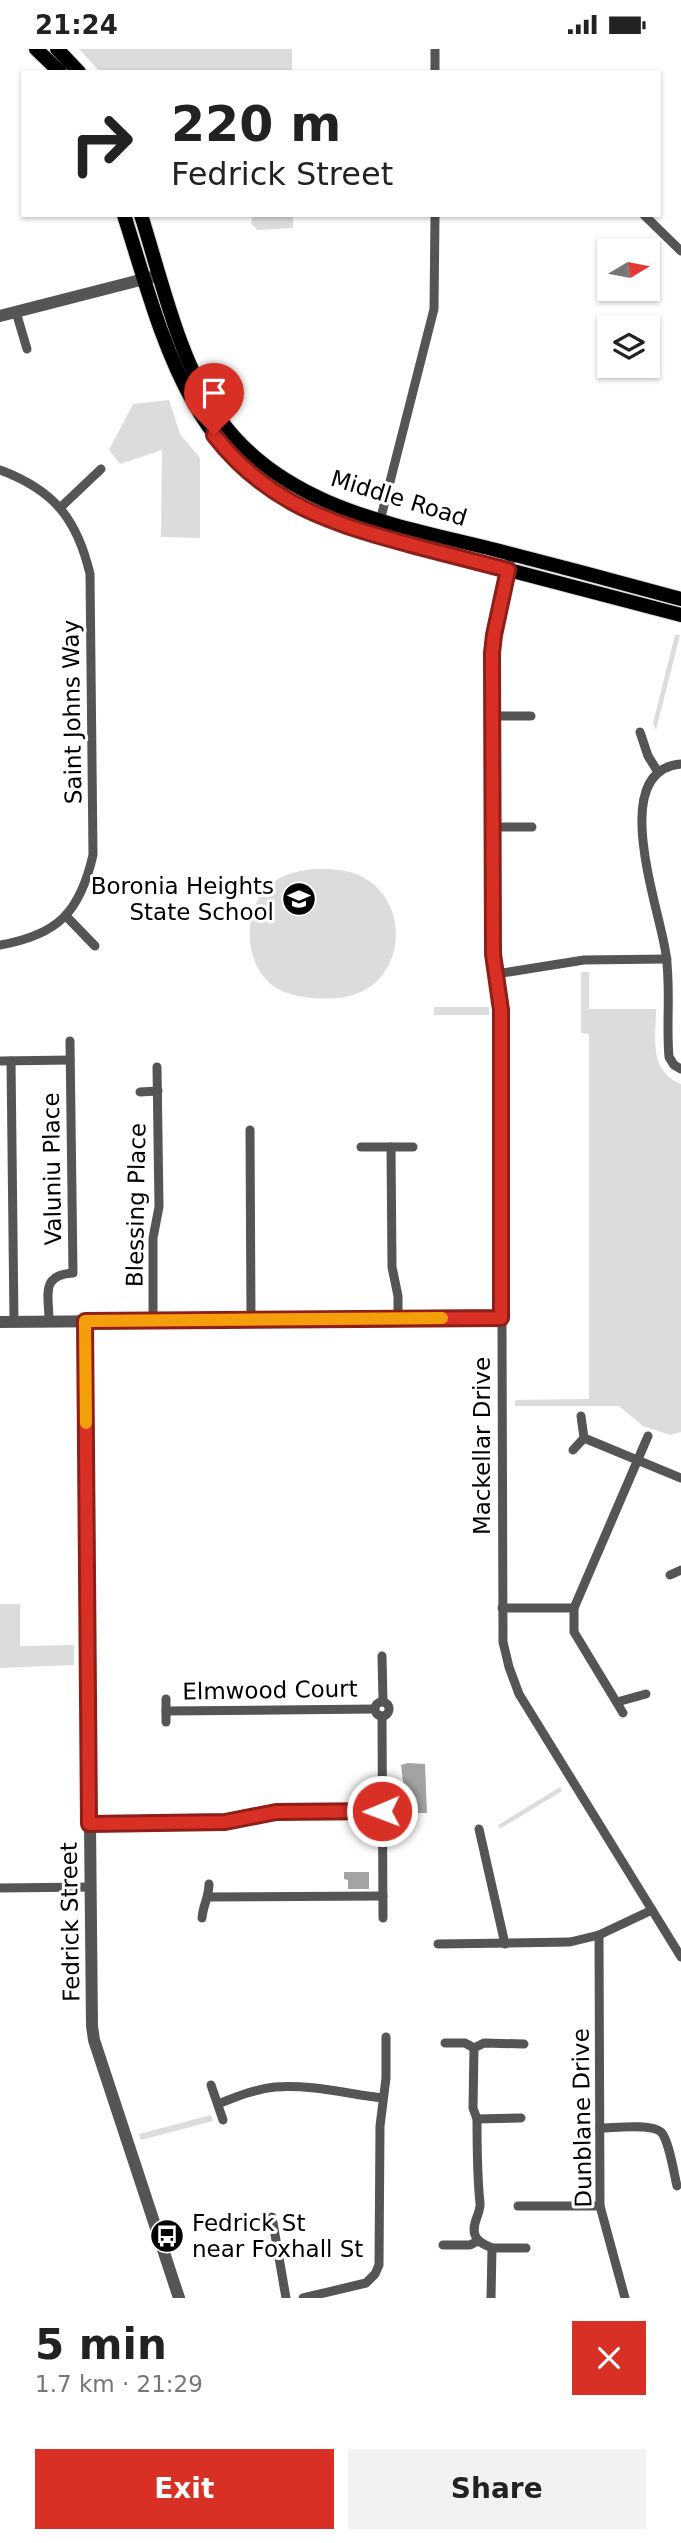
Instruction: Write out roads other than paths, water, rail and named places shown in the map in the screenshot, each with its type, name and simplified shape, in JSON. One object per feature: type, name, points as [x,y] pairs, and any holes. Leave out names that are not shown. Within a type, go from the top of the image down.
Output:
[{"type":"main road","points":[[36,49],[58,70]]},
{"type":"main road","points":[[57,49],[77,70]]},
{"type":"main road","name":"Middle Road","points":[[125,217],[169,353],[183,387],[226,450],[259,480],[310,513],[348,528],[681,615]]},
{"type":"main road","name":"Middle Road","points":[[142,217],[187,357],[201,387],[220,419],[254,457],[290,484],[323,501],[380,521],[681,599]]},
{"type":"street","points":[[435,49],[435,70]]},
{"type":"street","points":[[380,521],[434,309],[435,217]]},
{"type":"street","points":[[646,217],[681,251]]},
{"type":"street","points":[[0,316],[160,274]]},
{"type":"street","points":[[16,312],[27,349]]},
{"type":"street","points":[[61,507],[101,469]]},
{"type":"street","name":"Saint Johns Way","points":[[0,470],[36,487],[61,507],[84,548],[90,574],[93,855],[87,880],[79,898],[66,916],[46,931],[24,941],[0,945]]},
{"type":"street","name":"Mackellar Drive","points":[[512,555],[494,635],[492,716],[493,954],[501,1010],[503,1642],[519,1694],[681,1957]]},
{"type":"street","points":[[492,716],[531,716]]},
{"type":"street","points":[[640,732],[648,757],[658,772]]},
{"type":"street","points":[[678,1067],[669,1057],[667,959],[641,828],[642,800],[649,782],[658,772],[681,764]]},
{"type":"street","points":[[492,827],[532,827]]},
{"type":"street","points":[[66,916],[95,946]]},
{"type":"street","points":[[496,974],[584,960],[667,959]]},
{"type":"street","name":"Valuniu Place","points":[[49,1321],[49,1283],[52,1277],[61,1273],[73,1273],[70,1041]]},
{"type":"street","points":[[0,1061],[70,1060]]},
{"type":"street","points":[[11,1061],[14,1321]]},
{"type":"street","name":"Blessing Place","points":[[153,1321],[153,1238],[159,1207],[157,1067]]},
{"type":"street","name":"Blessing Place","points":[[140,1091],[158,1091]]},
{"type":"street","points":[[250,1130],[251,1320]]},
{"type":"street","points":[[361,1147],[413,1147]]},
{"type":"street","points":[[391,1147],[392,1267],[398,1296],[398,1319]]},
{"type":"street","points":[[0,1322],[501,1318]]},
{"type":"street","name":"Fedrick Street","points":[[85,1321],[89,1824],[94,2040],[179,2298]]},
{"type":"street","points":[[581,1416],[584,1438]]},
{"type":"street","points":[[623,1713],[574,1632],[573,1608],[648,1436]]},
{"type":"street","points":[[573,1450],[584,1438]]},
{"type":"street","points":[[584,1438],[681,1478]]},
{"type":"street","points":[[670,1575],[681,1570]]},
{"type":"street","points":[[502,1608],[573,1608]]},
{"type":"street","points":[[382,1656],[383,1701]]},
{"type":"street","points":[[617,1702],[646,1694]]},
{"type":"street","name":"Elmwood Court","points":[[166,1699],[166,1722]]},
{"type":"street","points":[[382,1716],[374,1709],[377,1703],[383,1701]]},
{"type":"street","points":[[382,1716],[387,1714],[389,1709],[388,1704],[383,1701]]},
{"type":"street","name":"Elmwood Court","points":[[166,1711],[374,1709]]},
{"type":"street","points":[[382,1716],[383,1918]]},
{"type":"street","points":[[89,1824],[225,1822],[276,1812],[382,1811]]},
{"type":"street","points":[[479,1829],[505,1944]]},
{"type":"street","points":[[202,1918],[203,1906],[209,1896],[209,1884]]},
{"type":"street","points":[[0,1888],[90,1887]]},
{"type":"street","points":[[209,1896],[383,1896]]},
{"type":"street","points":[[438,1944],[570,1942],[599,1935],[652,1910]]},
{"type":"street","name":"Dunblane Drive","points":[[599,1935],[600,2206],[625,2298]]},
{"type":"street","points":[[303,2298],[366,2283],[379,2265],[380,2126],[386,2037]]},
{"type":"street","points":[[444,2043],[465,2043],[474,2048]]},
{"type":"street","points":[[474,2048],[484,2043],[524,2044]]},
{"type":"street","points":[[474,2048],[473,2108],[477,2119],[477,2192],[480,2206],[474,2234],[478,2241],[492,2248],[526,2248]]},
{"type":"street","points":[[211,2085],[223,2120]]},
{"type":"street","points":[[218,2104],[276,2087],[383,2098]]},
{"type":"street","points":[[477,2119],[521,2118]]},
{"type":"street","points":[[600,2128],[651,2128],[660,2131],[665,2139],[677,2186]]},
{"type":"street","points":[[518,2206],[600,2206]]},
{"type":"street","points":[[272,2217],[286,2298]]},
{"type":"street","points":[[443,2245],[470,2245],[478,2241]]},
{"type":"street","points":[[491,2298],[492,2248]]},
{"type":"place","name":"Boronia Heights State School","points":[[299,899]]},
{"type":"place","name":"Fedrick St near Foxhall St","points":[[167,2236]]}]
